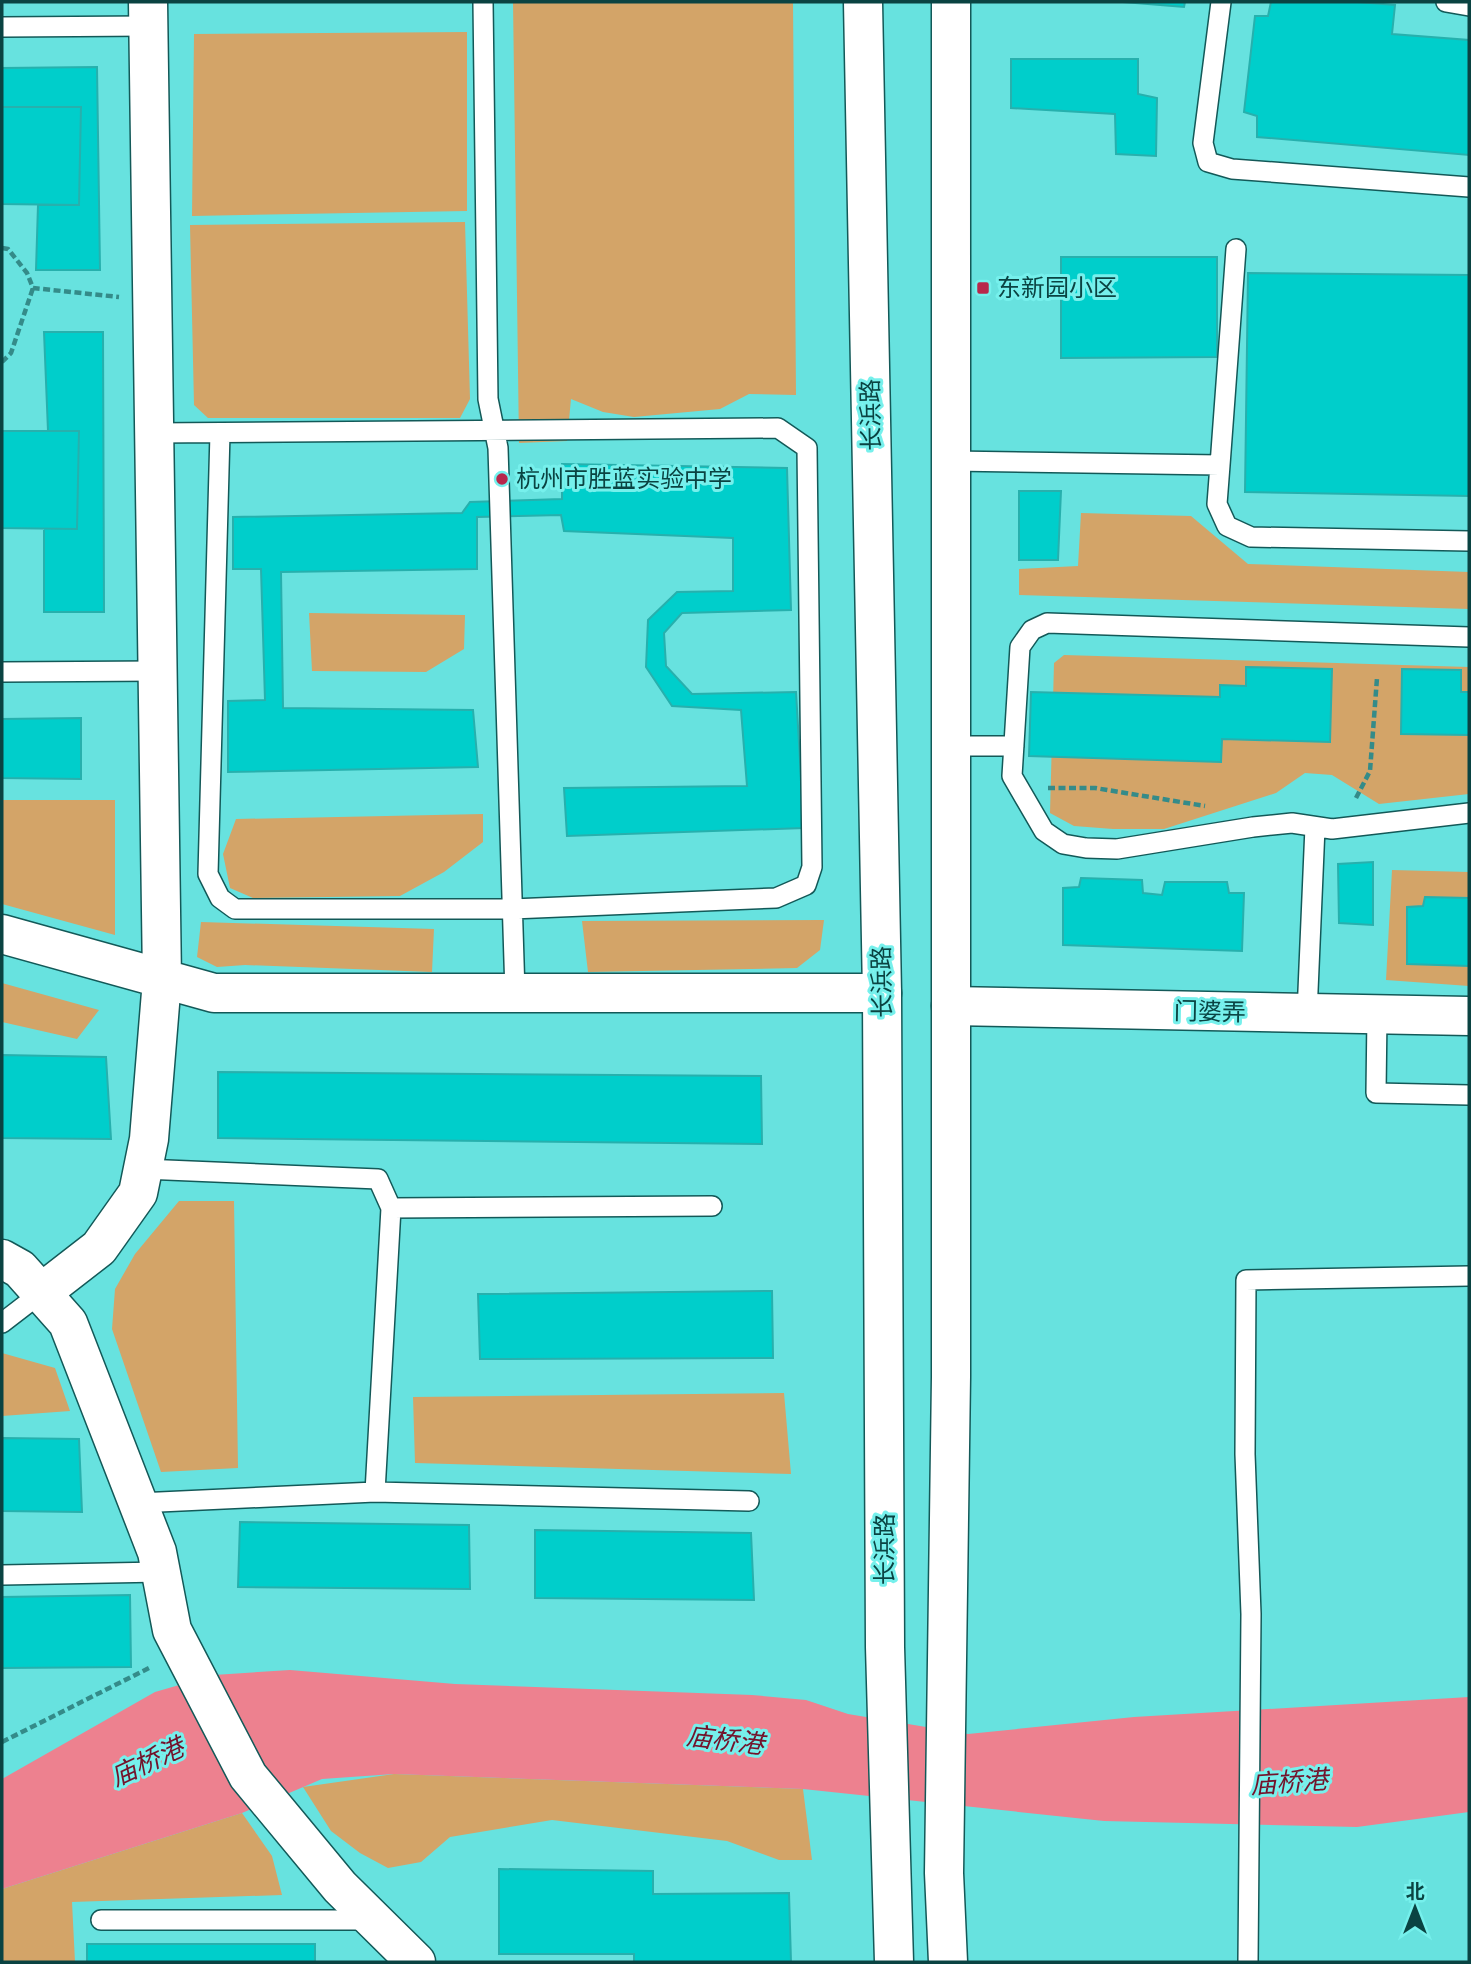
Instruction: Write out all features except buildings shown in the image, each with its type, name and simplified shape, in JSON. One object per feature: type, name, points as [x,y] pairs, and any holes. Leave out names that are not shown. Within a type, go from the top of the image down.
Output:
[{"type":"main road","name":"长浜路","points":[[863,2],[882,993],[885,1647],[894,1962]]},
{"type":"main road","points":[[948,1962],[944,1873],[951,1377],[951,2]]},
{"type":"main road","points":[[41,1293],[99,1248],[138,1193],[149,1139],[162,980],[148,14]]},
{"type":"main road","points":[[2,934],[214,993],[882,993]]},
{"type":"main road","name":"门婆弄","points":[[951,1006],[1469,1016]]},
{"type":"main road","points":[[2,1259],[20,1269],[68,1323],[157,1552],[172,1630],[248,1776],[340,1887],[416,1962]]},
{"type":"lane","points":[[482,2],[488,399],[498,448],[514,993]]},
{"type":"lane","points":[[1221,2],[1203,143],[1208,162],[1232,169],[1469,187]]},
{"type":"lane","points":[[1446,2],[1469,6]]},
{"type":"lane","points":[[2,27],[148,14]]},
{"type":"lane","points":[[1236,249],[1217,504],[1227,526],[1251,537],[1469,541]]},
{"type":"lane","points":[[155,433],[778,428],[807,448],[812,867],[806,885],[776,898],[512,909],[235,909],[220,898],[208,874],[220,433]]},
{"type":"lane","points":[[951,461],[1220,465]]},
{"type":"lane","points":[[1469,637],[1047,623],[1032,630],[1020,647],[1012,776],[1044,831],[1063,844],[1086,848],[1117,849],[1292,823],[1324,828],[1469,813]]},
{"type":"lane","points":[[2,672],[158,671]]},
{"type":"lane","points":[[951,746],[1014,746]]},
{"type":"lane","points":[[1307,1014],[1324,828]]},
{"type":"lane","points":[[1377,1015],[1376,1093],[1469,1095]]},
{"type":"lane","points":[[143,1169],[378,1179],[391,1208],[375,1492]]},
{"type":"lane","points":[[391,1208],[712,1206]]},
{"type":"lane","points":[[1248,1962],[1251,1614],[1245,1454],[1246,1280],[1469,1276]]},
{"type":"lane","points":[[2,1323],[41,1293]]},
{"type":"lane","points":[[138,1503],[375,1492],[749,1501]]},
{"type":"lane","points":[[2,1575],[161,1572]]},
{"type":"lane","points":[[101,1920],[373,1920]]},
{"type":"path","points":[[2,248],[8,249],[27,273],[33,288],[11,354],[2,362]]},
{"type":"path","points":[[33,288],[153,300]]},
{"type":"path","points":[[1324,828],[1360,793],[1370,771],[1377,678]]},
{"type":"path","points":[[1026,801],[1049,788],[1095,788],[1218,809],[1253,827]]},
{"type":"path","points":[[2,1742],[156,1665],[182,1648]]},
{"type":"shaded area","points":[[513,2],[793,2],[796,395],[749,394],[720,409],[634,417],[603,412],[571,399],[567,441],[519,443]]},
{"type":"shaded area","points":[[467,32],[467,211],[192,216],[194,34]]},
{"type":"shaded area","points":[[465,222],[470,399],[460,418],[208,418],[194,405],[190,225]]},
{"type":"shaded area","points":[[1081,513],[1191,516],[1248,564],[1469,572],[1469,609],[1019,595],[1019,569],[1078,566]]},
{"type":"shaded area","points":[[309,613],[465,615],[464,649],[426,672],[312,671]]},
{"type":"shaded area","points":[[1064,655],[1469,667],[1469,794],[1379,804],[1332,775],[1305,773],[1276,793],[1164,829],[1074,826],[1050,813],[1054,663]]},
{"type":"shaded area","points":[[2,800],[115,800],[115,935],[2,904]]},
{"type":"shaded area","points":[[483,814],[483,842],[444,872],[400,896],[253,898],[230,888],[223,854],[236,819]]},
{"type":"shaded area","points":[[1392,870],[1469,872],[1469,986],[1386,980]]},
{"type":"shaded area","points":[[824,920],[820,950],[797,968],[588,972],[582,921]]},
{"type":"shaded area","points":[[201,922],[434,929],[432,972],[245,965],[217,967],[197,957]]},
{"type":"shaded area","points":[[2,983],[99,1010],[77,1039],[2,1022]]},
{"type":"shaded area","points":[[179,1201],[234,1201],[238,1468],[161,1472],[112,1329],[115,1289],[135,1254]]},
{"type":"shaded area","points":[[2,1353],[55,1368],[70,1411],[2,1416]]},
{"type":"shaded area","points":[[784,1393],[791,1474],[415,1463],[413,1397]]},
{"type":"shaded area","points":[[394,1774],[803,1789],[812,1860],[779,1860],[727,1841],[552,1820],[450,1837],[421,1862],[388,1868],[360,1853],[331,1831],[303,1787]]},
{"type":"shaded area","points":[[242,1813],[272,1856],[282,1895],[72,1902],[75,1962],[2,1962],[2,1889]]},
{"type":"water","name":"庙桥港","points":[[290,1670],[455,1684],[752,1695],[806,1700],[848,1714],[968,1734],[1134,1717],[1469,1697],[1469,1812],[1357,1827],[1104,1821],[803,1789],[394,1774],[322,1779],[242,1813],[2,1889],[2,1779],[155,1692],[214,1675]]},
{"type":"place","name":"东新园小区","points":[[983,288]]},
{"type":"place","name":"杭州市胜蓝实验中学","points":[[502,479]]}]
